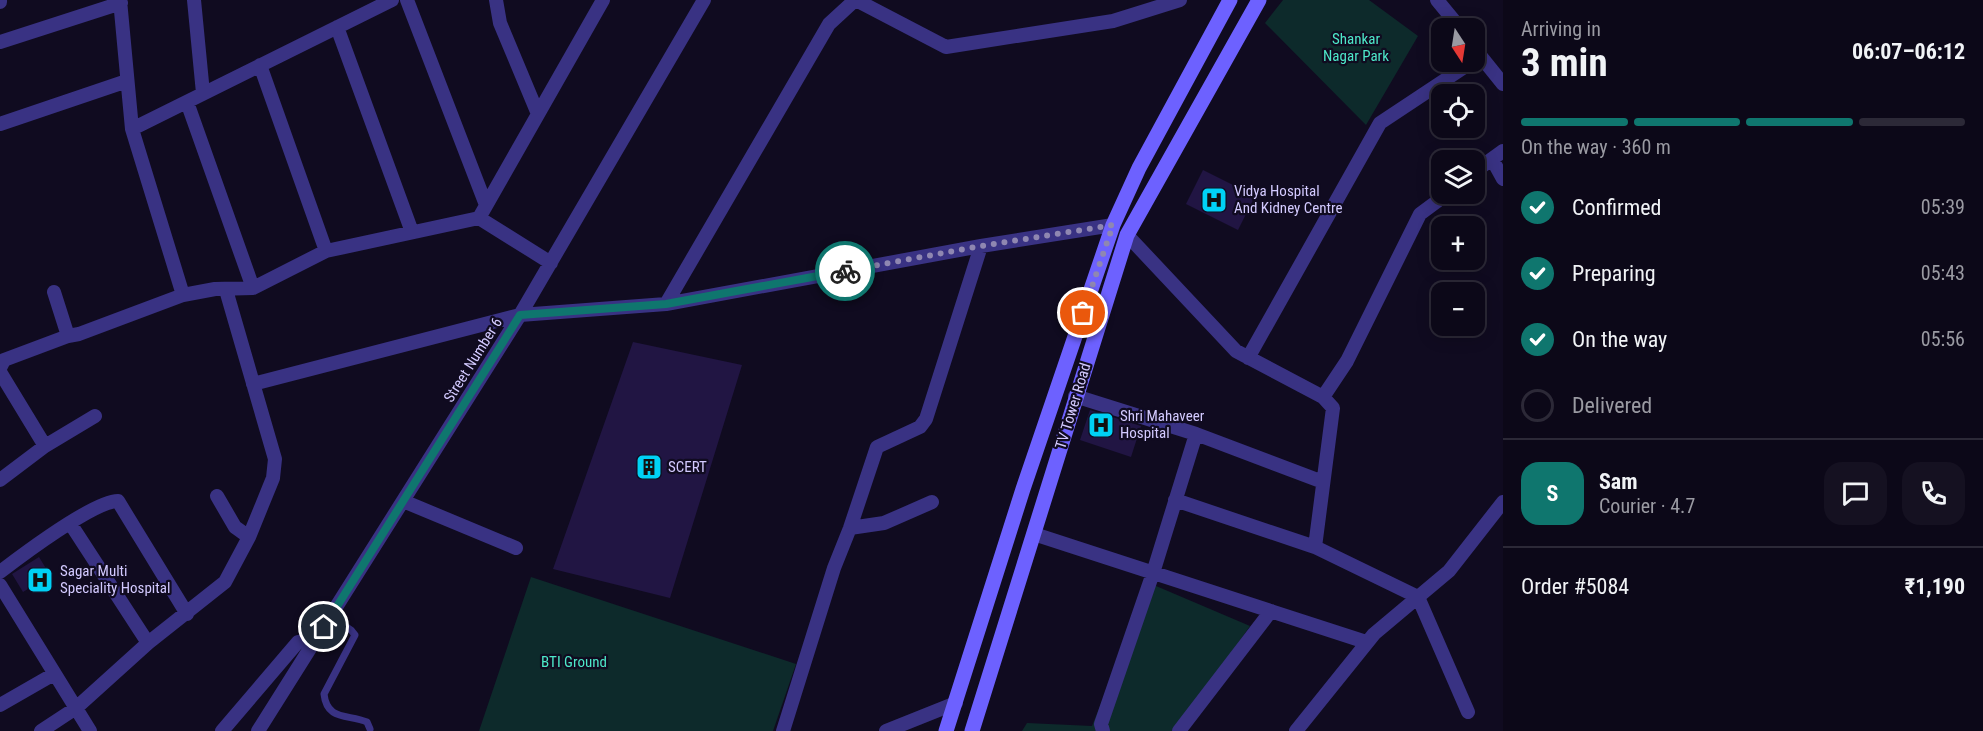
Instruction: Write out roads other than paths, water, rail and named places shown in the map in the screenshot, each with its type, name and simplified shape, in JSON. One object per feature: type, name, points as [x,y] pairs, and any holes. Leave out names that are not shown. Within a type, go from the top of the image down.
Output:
[{"type":"main road","name":"TV Tower Road","points":[[946,731],[1023,489],[1113,225],[1139,168],[1230,0]]},
{"type":"main road","name":"TV Tower Road","points":[[972,731],[984,699],[1127,235],[1259,0]]},
{"type":"street","points":[[194,0],[203,93]]},
{"type":"street","points":[[132,129],[392,0]]},
{"type":"street","points":[[407,0],[486,205]]},
{"type":"street","points":[[496,0],[500,23],[538,114]]},
{"type":"street","points":[[479,218],[603,0]]},
{"type":"street","name":"Street Number 6","points":[[258,731],[520,315],[704,0]]},
{"type":"street","points":[[666,304],[829,24],[856,0],[946,47],[1113,21],[1180,0]]},
{"type":"street","points":[[1437,0],[1452,18]]},
{"type":"street","points":[[0,42],[121,1],[132,129],[183,295]]},
{"type":"street","points":[[337,27],[412,232]]},
{"type":"street","points":[[260,65],[326,251]]},
{"type":"street","points":[[1485,65],[1503,84]]},
{"type":"street","points":[[1248,358],[1380,123],[1453,72]]},
{"type":"street","points":[[0,124],[128,81]]},
{"type":"street","points":[[187,102],[253,288]]},
{"type":"street","points":[[1485,164],[1498,155],[1503,179]]},
{"type":"street","points":[[1323,397],[1347,361],[1419,214],[1433,204]]},
{"type":"street","points":[[45,446],[0,370],[4,360],[68,336],[79,334],[183,295],[215,289],[253,288],[326,251],[479,218],[551,263]]},
{"type":"street","points":[[253,384],[520,315],[666,304],[981,246],[1113,225]]},
{"type":"street","points":[[1127,235],[1236,351],[1323,397],[1333,408],[1315,547]]},
{"type":"street","points":[[783,731],[834,568],[877,447],[920,427],[926,419],[981,246]]},
{"type":"street","points":[[41,731],[76,708],[148,643],[225,582],[249,537],[273,478],[274,459],[226,290]]},
{"type":"street","points":[[54,292],[68,336]]},
{"type":"street","points":[[1076,396],[1196,434],[1323,482]]},
{"type":"street","points":[[0,480],[45,446],[95,416]]},
{"type":"street","points":[[1103,731],[1101,724],[1153,573],[1196,434]]},
{"type":"street","points":[[217,496],[235,527],[249,537]]},
{"type":"street","points":[[1175,500],[1315,547],[1418,597],[1468,712]]},
{"type":"street","points":[[0,572],[70,523],[107,502],[118,501],[187,614]]},
{"type":"street","points":[[403,501],[516,548]]},
{"type":"street","points":[[850,528],[884,523],[933,502]]},
{"type":"street","points":[[1296,731],[1374,633],[1449,571],[1500,512]]},
{"type":"street","points":[[70,523],[148,643]]},
{"type":"street","points":[[1034,534],[1366,642]]},
{"type":"street","points":[[0,585],[90,731]]},
{"type":"street","points":[[1179,731],[1271,611]]},
{"type":"street","points":[[222,731],[298,642],[317,638]]},
{"type":"street","points":[[0,705],[54,674]]},
{"type":"street","points":[[886,731],[956,704]]},
{"type":"lane","points":[[331,616],[355,635],[324,694],[325,702],[329,710],[338,715],[359,718],[367,722],[370,730]]},
{"type":"place","name":"Vidya Hospital And Kidney Centre","points":[[1214,200]]},
{"type":"place","name":"Shri Mahaveer Hospital","points":[[1101,425]]},
{"type":"place","name":"SCERT","points":[[649,467]]},
{"type":"place","name":"Sagar Multi Speciality Hospital","points":[[40,580]]},
{"type":"park label","name":"Shankar Nagar Park","points":[[1356,48]]},
{"type":"park label","name":"BTI Ground","points":[[574,662]]}]
